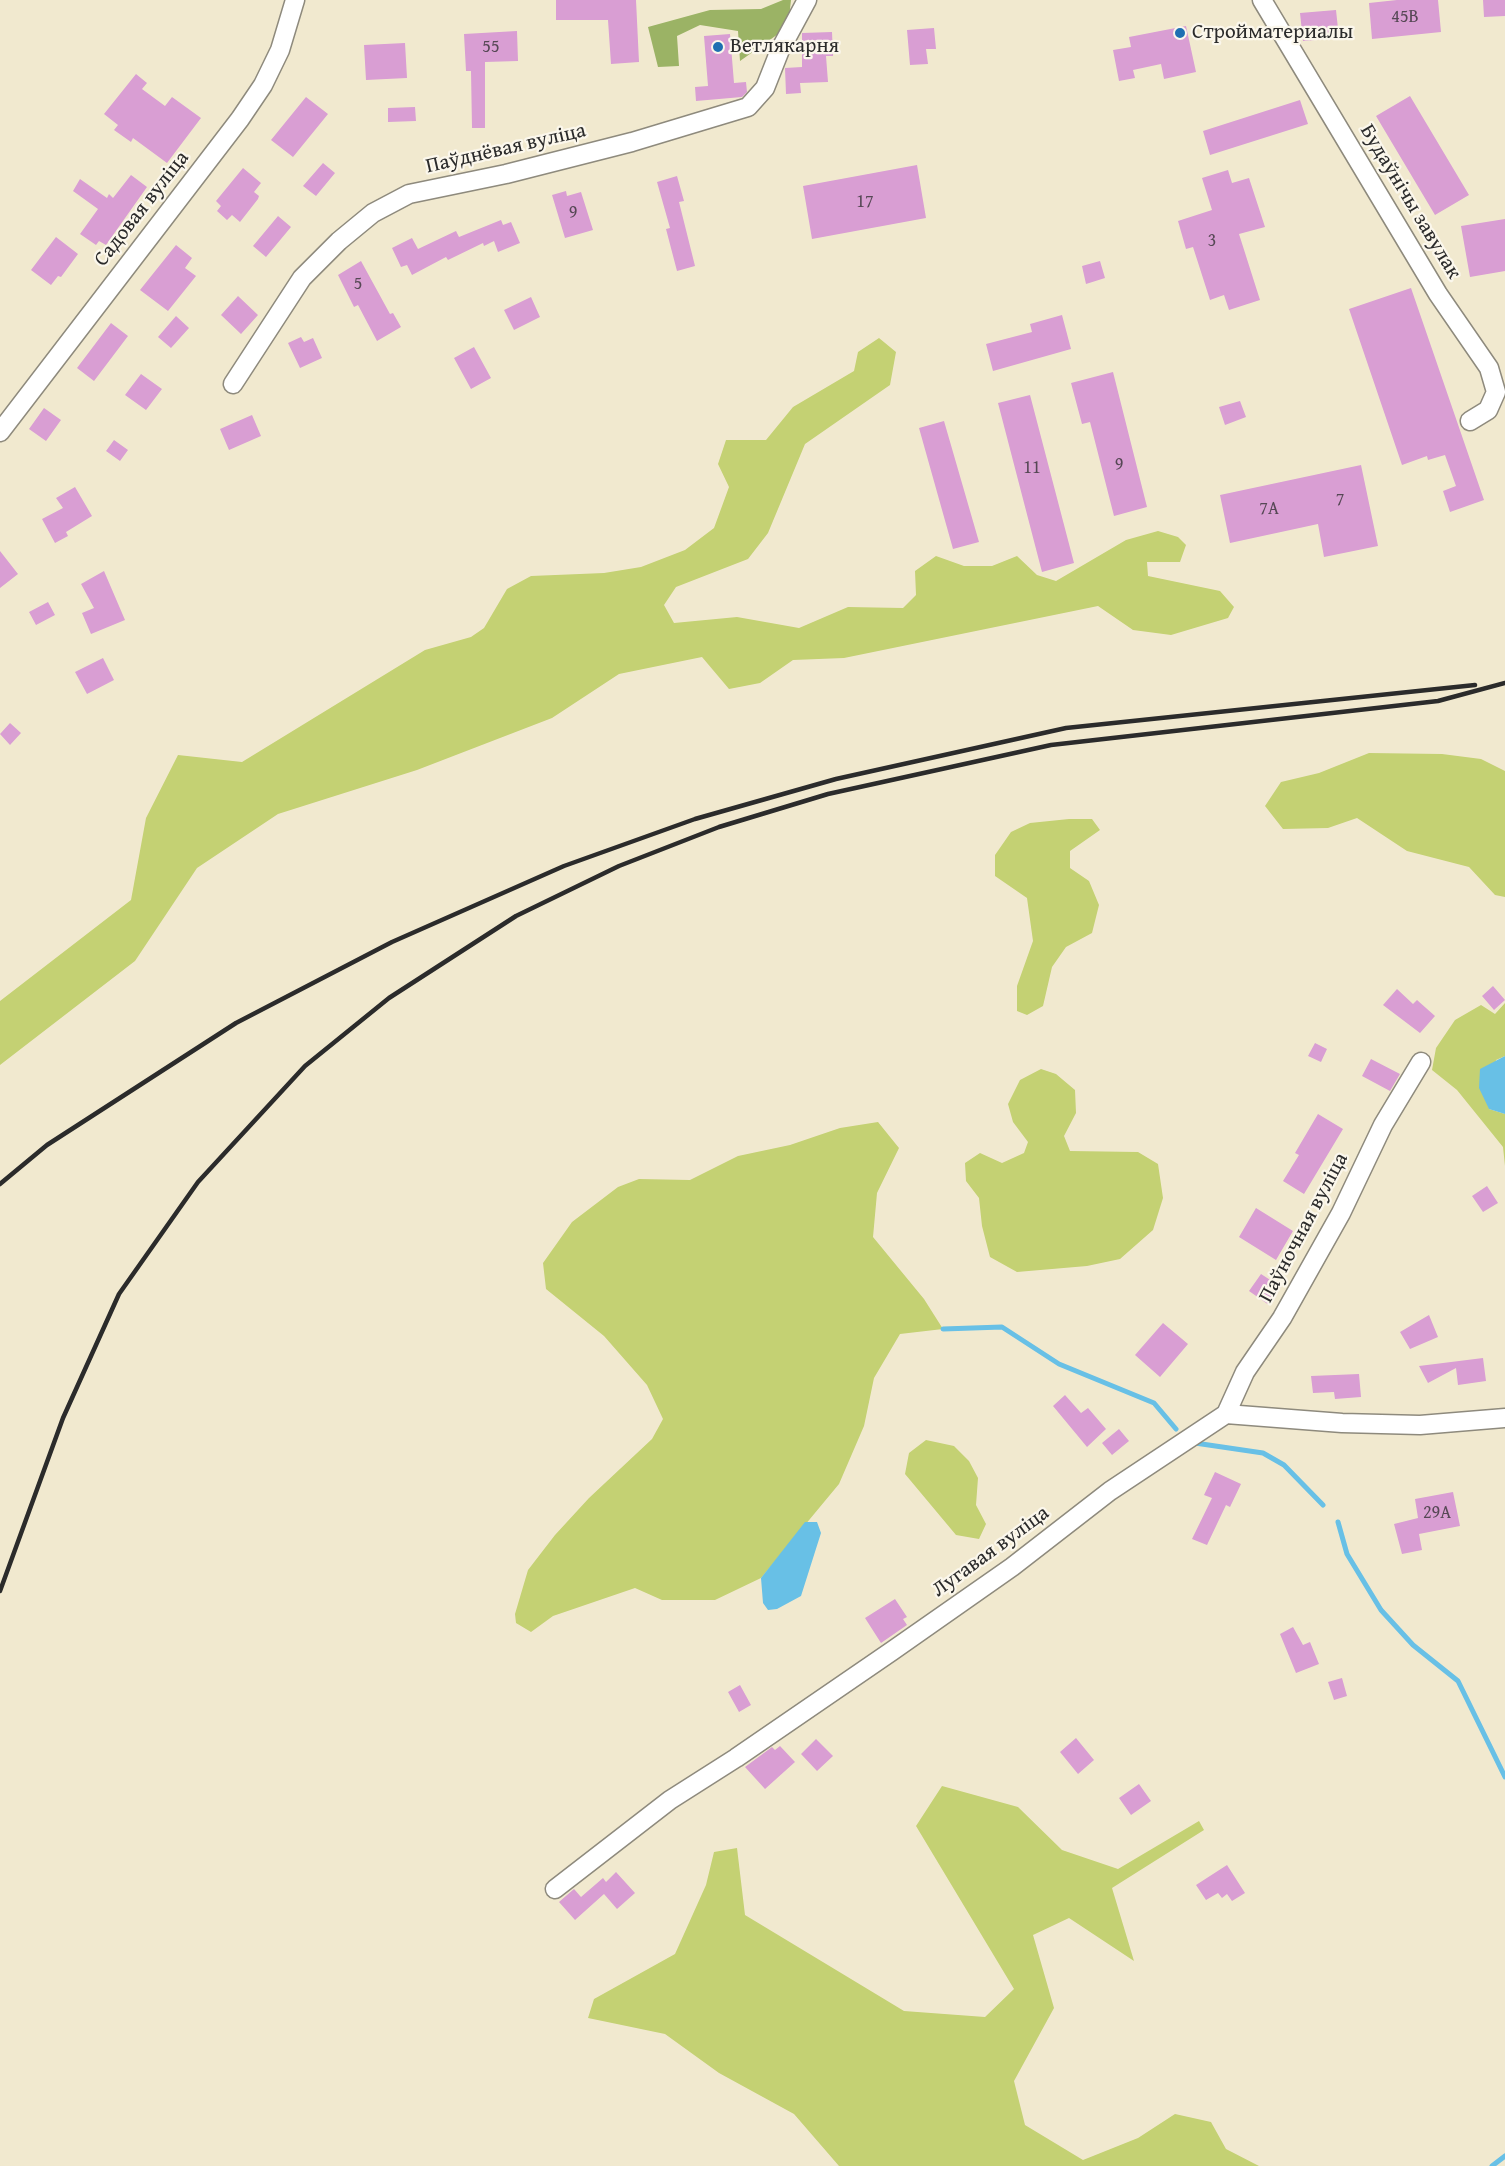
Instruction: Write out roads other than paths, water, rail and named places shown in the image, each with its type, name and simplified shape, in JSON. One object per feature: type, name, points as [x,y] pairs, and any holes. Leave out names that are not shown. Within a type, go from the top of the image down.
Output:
[{"type":"street","name":"Садовая вуліца","points":[[0,432],[240,119],[263,85],[280,50],[295,0]]},
{"type":"street","name":"Паўднёвая вуліца","points":[[233,384],[302,278],[339,241],[372,213],[409,194],[506,174],[632,142],[748,107],[765,87],[780,50],[807,0]]},
{"type":"street","name":"Будаўнічы завулак","points":[[1262,0],[1432,284],[1489,368],[1496,392],[1488,410],[1470,421]]},
{"type":"street","name":"Паўночная вуліца","points":[[1226,1414],[1245,1372],[1282,1318],[1341,1213],[1383,1125],[1421,1062]]},
{"type":"street","points":[[1226,1414],[1341,1423],[1410,1425],[1505,1419]]},
{"type":"street","name":"Лугавая вуліца","points":[[555,1890],[670,1800],[736,1758],[892,1651],[1012,1567],[1110,1491],[1226,1414]]},
{"type":"water","points":[[1505,1056],[1505,1114],[1489,1109],[1479,1088],[1480,1069]]},
{"type":"water","points":[[805,1522],[817,1522],[821,1533],[801,1596],[777,1609],[768,1610],[763,1603],[761,1578]]},
{"type":"waterway","points":[[943,1329],[1002,1327],[1059,1364],[1154,1403],[1176,1429]]},
{"type":"waterway","points":[[1195,1443],[1263,1453],[1284,1465],[1323,1505]]},
{"type":"waterway","points":[[1338,1522],[1347,1554],[1381,1610],[1413,1645],[1458,1681],[1505,1777]]},
{"type":"waterway","points":[[1492,2166],[1505,2156]]},
{"type":"railway","points":[[0,1591],[63,1418],[119,1294],[198,1182],[305,1066],[389,998],[516,916],[619,866],[719,827],[828,794],[1051,745],[1438,701],[1505,683]]},
{"type":"railway","points":[[0,1184],[47,1145],[236,1023],[392,942],[564,866],[695,819],[836,779],[1066,728],[1475,685]]},
{"type":"place","name":"Стройматериалы","points":[[1180,33]]},
{"type":"place","name":"Ветлякарня","points":[[718,47]]}]
